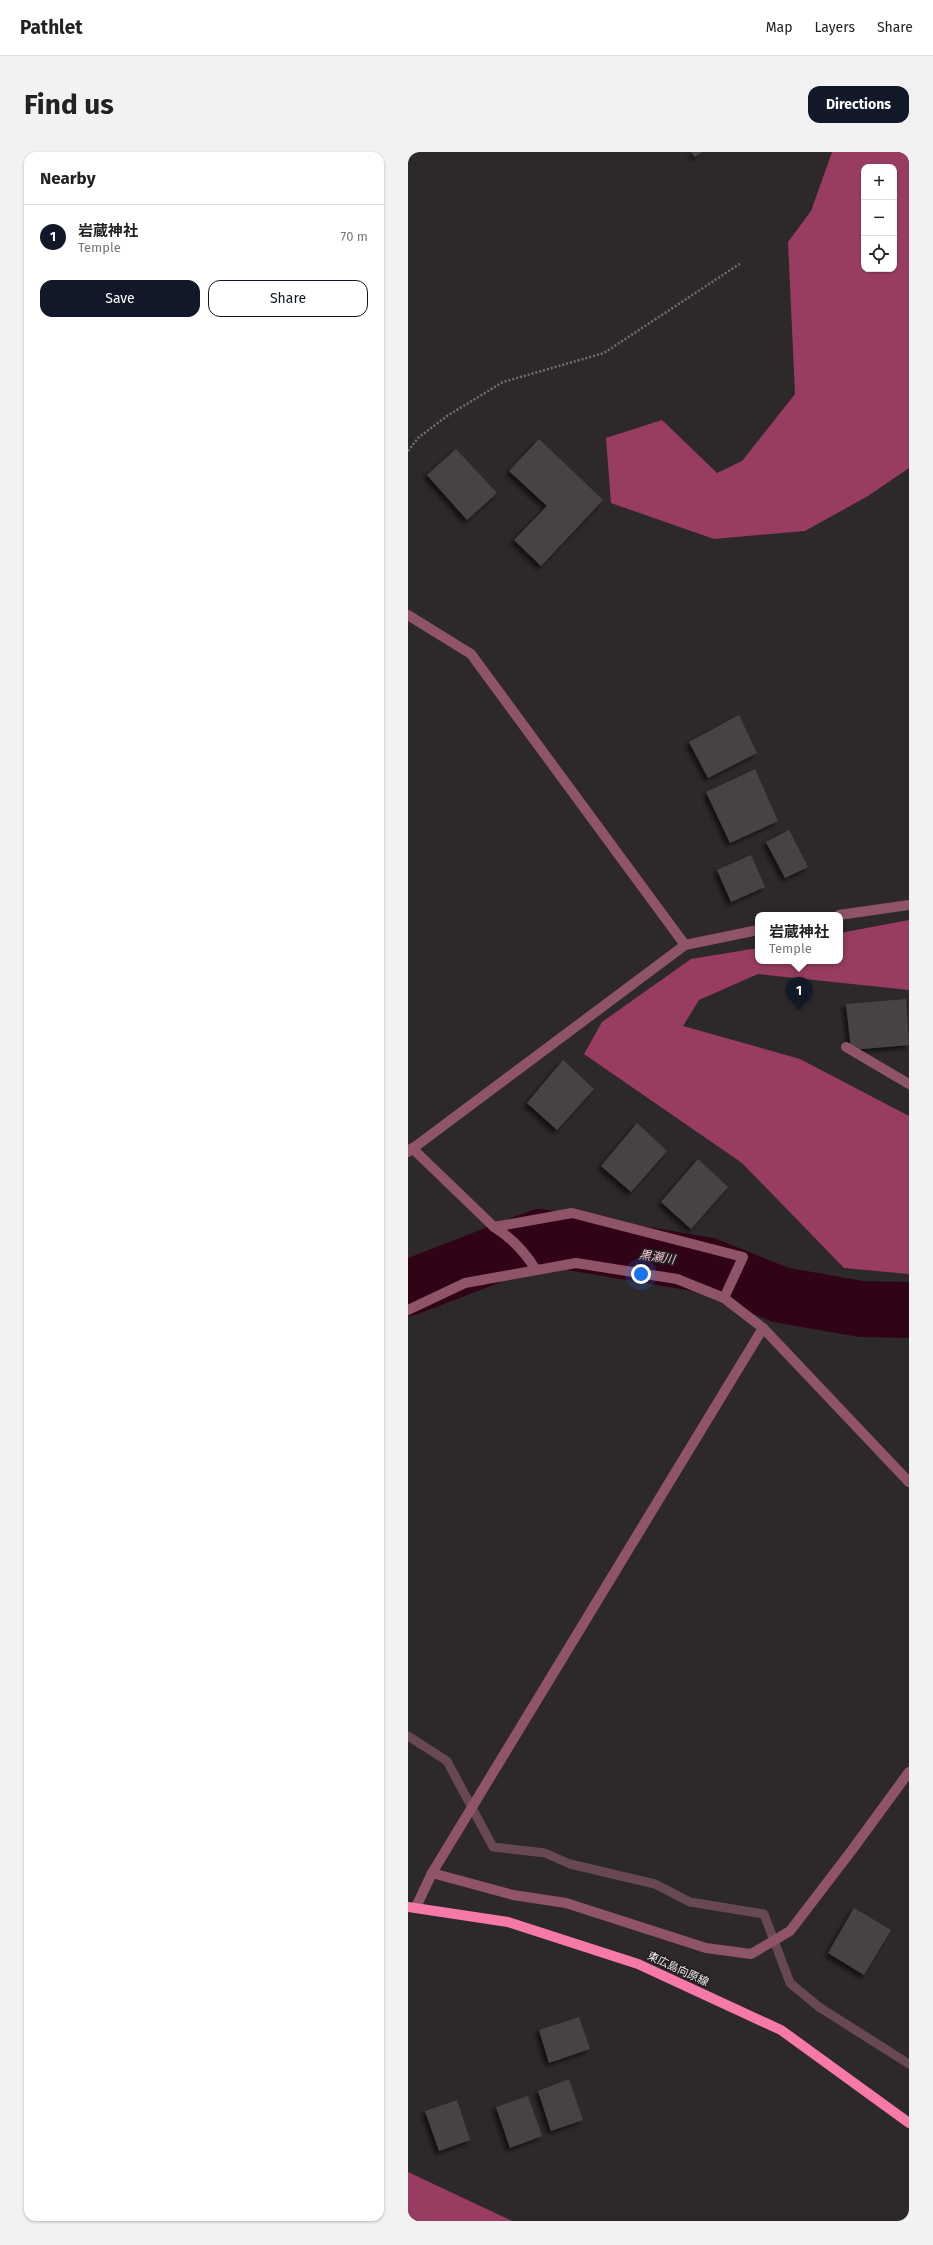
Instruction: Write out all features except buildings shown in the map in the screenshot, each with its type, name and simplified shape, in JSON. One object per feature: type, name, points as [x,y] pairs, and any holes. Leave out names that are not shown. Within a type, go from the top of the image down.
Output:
[{"type":"main road","name":"東広島向原線","points":[[412,1907],[508,1922],[638,1964],[781,2030],[909,2123]]},
{"type":"street","points":[[408,615],[471,654],[685,945]]},
{"type":"street","points":[[843,914],[908,902]]},
{"type":"street","points":[[536,1270],[528,1257],[508,1235],[494,1227],[410,1150],[685,945],[755,931]]},
{"type":"street","points":[[846,1047],[909,1084]]},
{"type":"street","points":[[494,1227],[572,1213],[743,1257],[724,1298]]},
{"type":"street","points":[[408,1310],[465,1283],[576,1263],[677,1279],[724,1298],[764,1328],[909,1482]]},
{"type":"street","points":[[412,1907],[764,1328]]},
{"type":"street","points":[[432,1873],[513,1894],[566,1903],[706,1948],[751,1954],[790,1931],[909,1772]]},
{"type":"path","points":[[408,451],[418,438],[447,416],[503,382],[604,353],[741,263]]},
{"type":"shaded area","points":[[832,152],[909,152],[909,468],[868,496],[805,531],[714,539],[611,503],[606,438],[662,420],[717,473],[742,461],[795,394],[788,242],[811,211]]},
{"type":"shaded area","points":[[909,920],[909,990],[758,974],[699,1000],[683,1026],[800,1059],[909,1116],[909,1274],[844,1268],[742,1163],[584,1054],[602,1022],[691,959],[755,948],[755,964],[843,964],[843,932]]},
{"type":"shaded area","points":[[408,2172],[512,2221],[408,2221]]},
{"type":"waterway","name":"黒瀬川","points":[[408,1288],[540,1237],[706,1265],[781,1295],[861,1309],[909,1310]]},
{"type":"waterway","points":[[408,1736],[447,1761],[493,1847],[545,1853],[570,1864],[655,1884],[690,1902],[764,1914],[790,1983],[819,2007],[909,2064]]},
{"type":"place","name":"岩蔵神社","points":[[799,1010]]}]
